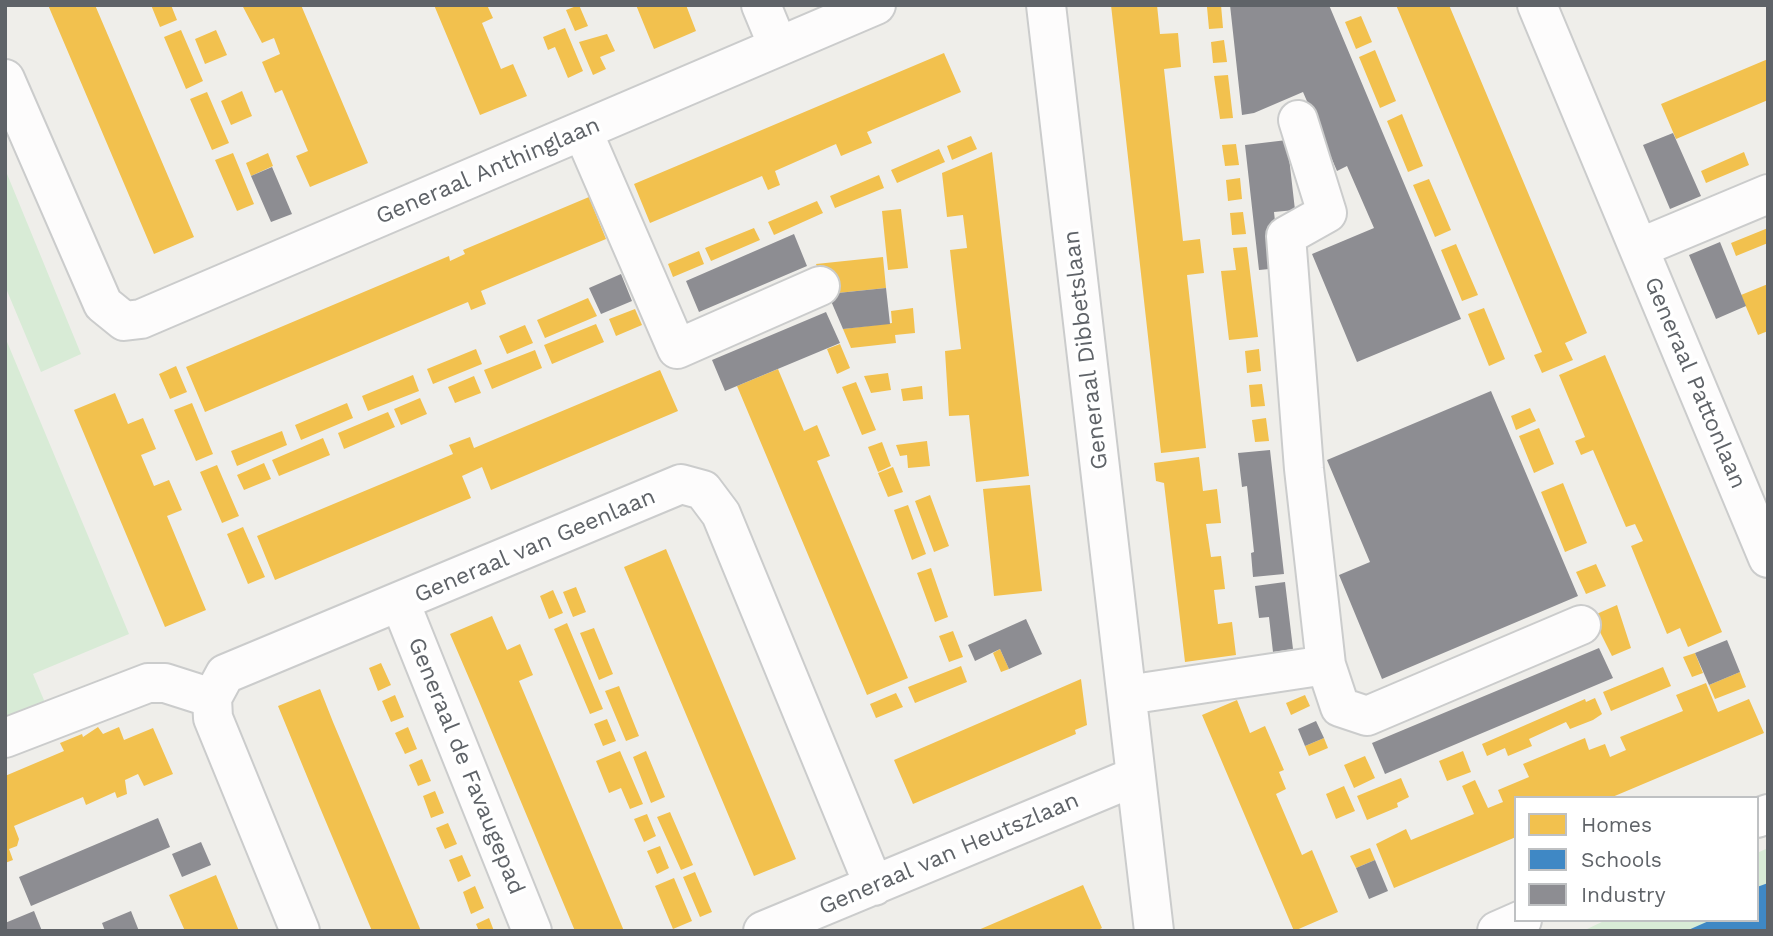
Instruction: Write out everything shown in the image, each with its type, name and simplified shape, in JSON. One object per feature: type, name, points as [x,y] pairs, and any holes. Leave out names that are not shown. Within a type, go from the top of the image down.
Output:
[{"type":"street","points":[[761,5],[778,46]]},
{"type":"street","name":"Generaal Anthinglaan","points":[[5,79],[103,304],[124,321],[141,319],[876,5]]},
{"type":"street","name":"Generaal Dibbetslaan","points":[[1046,5],[1154,931]]},
{"type":"street","name":"Generaal Pattonlaan","points":[[1537,5],[1768,558]]},
{"type":"street","points":[[1298,120],[1327,213],[1286,236],[1304,469],[1326,665],[1340,706],[1367,716],[1581,625]]},
{"type":"street","points":[[583,132],[677,349],[820,286]]},
{"type":"street","name":"Generaal Pattonlaan","points":[[1639,248],[1768,194]]},
{"type":"street","name":"Generaal van Geenlaan","points":[[212,698],[225,674],[681,484],[703,490],[721,514],[874,886]]},
{"type":"street","name":"Generaal de Favaugepad","points":[[400,602],[532,931]]},
{"type":"street","points":[[1127,695],[1326,665]]},
{"type":"street","points":[[5,738],[148,684],[166,683],[212,698],[212,718],[300,931]]},
{"type":"street","name":"Generaal van Heutszlaan","points":[[763,931],[823,920],[874,886],[1134,777]]},
{"type":"street","points":[[1497,931],[1517,922]]},
{"type":"green space","points":[[5,169],[81,354],[41,372],[5,286]]},
{"type":"green space","points":[[5,337],[129,634],[33,674],[46,705],[5,723]]},
{"type":"green space","points":[[1768,848],[1768,931],[1583,931],[1602,922],[1759,922],[1759,852]]},
{"type":"building: Homes","points":[[48,5],[95,5],[194,237],[154,254]]},
{"type":"building: Homes","points":[[151,5],[171,5],[177,20],[160,27]]},
{"type":"building: Homes","points":[[242,5],[301,5],[368,163],[310,187],[296,156],[308,151],[282,90],[275,93],[262,62],[280,54],[274,38],[262,43]]},
{"type":"building: Homes","points":[[434,5],[487,5],[493,18],[482,23],[501,69],[513,64],[527,96],[480,115]]},
{"type":"building: Homes","points":[[579,5],[588,26],[575,31],[566,10]]},
{"type":"building: Homes","points":[[636,5],[686,5],[696,31],[654,49]]},
{"type":"building: Homes","points":[[1111,5],[1157,5],[1160,34],[1178,33],[1181,67],[1164,69],[1183,241],[1200,239],[1204,273],[1187,275],[1206,448],[1161,453]]},
{"type":"building: Homes","points":[[1221,5],[1223,28],[1209,29],[1207,7]]},
{"type":"building: Homes","points":[[1396,5],[1449,5],[1587,333],[1565,343],[1573,360],[1542,373],[1534,355],[1542,352]]},
{"type":"building: Homes","points":[[1361,16],[1372,42],[1356,49],[1345,22]]},
{"type":"building: Homes","points":[[565,28],[583,71],[568,78],[555,47],[548,50],[543,37]]},
{"type":"building: Homes","points":[[181,30],[203,81],[186,89],[164,37]]},
{"type":"building: Homes","points":[[216,30],[227,55],[205,64],[195,39]]},
{"type":"building: Homes","points":[[607,34],[615,51],[600,57],[606,69],[593,75],[579,42]]},
{"type":"building: Homes","points":[[1224,40],[1227,62],[1213,63],[1211,42]]},
{"type":"building: Homes","points":[[1375,50],[1396,101],[1380,108],[1359,57]]},
{"type":"building: Homes","points":[[944,53],[961,92],[867,132],[872,143],[841,156],[836,144],[775,171],[780,185],[768,190],[762,176],[650,223],[634,184]]},
{"type":"building: Homes","points":[[1768,59],[1768,100],[1676,139],[1661,104]]},
{"type":"building: Homes","points":[[1228,75],[1233,118],[1220,119],[1214,76]]},
{"type":"building: Homes","points":[[242,91],[252,116],[231,125],[221,101]]},
{"type":"building: Homes","points":[[207,92],[229,143],[212,150],[190,99]]},
{"type":"building: Homes","points":[[1402,114],[1423,166],[1408,172],[1387,121]]},
{"type":"building: Homes","points":[[971,136],[977,149],[952,160],[947,146]]},
{"type":"building: Homes","points":[[1236,144],[1239,165],[1225,166],[1222,145]]},
{"type":"building: Homes","points":[[939,149],[945,162],[897,183],[891,170]]},
{"type":"building: Homes","points":[[992,152],[1029,476],[976,482],[969,415],[949,416],[945,351],[961,349],[950,250],[967,248],[963,215],[947,217],[942,173]]},
{"type":"building: Homes","points":[[1744,152],[1749,165],[1706,183],[1701,171]]},
{"type":"building: Homes","points":[[233,153],[254,204],[237,211],[215,160]]},
{"type":"building: Homes","points":[[268,153],[273,166],[251,176],[246,163]]},
{"type":"building: Homes","points":[[879,175],[884,188],[835,208],[830,196]]},
{"type":"building: Homes","points":[[1240,178],[1242,199],[1228,201],[1226,180]]},
{"type":"building: Homes","points":[[1429,179],[1451,230],[1435,237],[1413,185]]},
{"type":"building: Homes","points":[[589,197],[606,239],[481,291],[486,304],[471,310],[468,302],[205,412],[186,367],[449,256],[450,261],[465,254],[463,250]]},
{"type":"building: Homes","points":[[817,201],[823,213],[774,235],[768,222]]},
{"type":"building: Homes","points":[[901,209],[908,268],[888,270],[882,211]]},
{"type":"building: Homes","points":[[1243,212],[1246,234],[1232,235],[1230,213]]},
{"type":"building: Homes","points":[[754,228],[760,240],[711,261],[705,248]]},
{"type":"building: Homes","points":[[1768,228],[1768,243],[1736,256],[1731,243]]},
{"type":"building: Homes","points":[[1456,244],[1478,295],[1462,301],[1441,250]]},
{"type":"building: Homes","points":[[1247,247],[1258,337],[1229,340],[1221,271],[1236,270],[1233,248]]},
{"type":"building: Homes","points":[[699,251],[704,264],[673,277],[668,264]]},
{"type":"building: Homes","points":[[883,257],[886,288],[828,294],[816,264]]},
{"type":"building: Homes","points":[[1768,284],[1768,331],[1758,335],[1741,295]]},
{"type":"building: Homes","points":[[588,298],[597,316],[545,338],[537,320]]},
{"type":"building: Homes","points":[[913,308],[915,333],[895,335],[896,343],[851,348],[843,329],[892,323],[891,311]]},
{"type":"building: Homes","points":[[1484,308],[1505,359],[1489,366],[1468,314]]},
{"type":"building: Homes","points":[[635,309],[642,325],[616,336],[609,319]]},
{"type":"building: Homes","points":[[596,324],[604,342],[552,364],[544,345]]},
{"type":"building: Homes","points":[[525,325],[533,343],[507,354],[499,336]]},
{"type":"building: Homes","points":[[840,344],[850,368],[837,374],[827,349]]},
{"type":"building: Homes","points":[[476,349],[482,364],[433,384],[427,369]]},
{"type":"building: Homes","points":[[1259,349],[1261,371],[1247,373],[1245,351]]},
{"type":"building: Homes","points":[[535,350],[542,368],[492,389],[484,370]]},
{"type":"building: Homes","points":[[1605,355],[1722,632],[1688,647],[1680,628],[1667,634],[1631,546],[1643,541],[1635,524],[1626,527],[1593,450],[1581,455],[1575,441],[1585,437],[1559,375]]},
{"type":"building: Homes","points":[[176,366],[187,392],[170,399],[159,374]]},
{"type":"building: Homes","points":[[778,369],[804,431],[817,425],[830,456],[817,461],[908,678],[867,695],[737,386]]},
{"type":"building: Homes","points":[[660,370],[678,411],[491,490],[482,467],[462,476],[471,498],[275,580],[257,536],[453,454],[449,445],[470,437],[474,448]]},
{"type":"building: Homes","points":[[888,373],[891,390],[871,393],[864,376]]},
{"type":"building: Homes","points":[[413,375],[419,391],[368,411],[362,396]]},
{"type":"building: Homes","points":[[474,376],[481,393],[455,403],[448,387]]},
{"type":"building: Homes","points":[[856,382],[876,430],[862,435],[842,387]]},
{"type":"building: Homes","points":[[1262,384],[1265,406],[1251,407],[1249,385]]},
{"type":"building: Homes","points":[[922,386],[923,399],[903,401],[901,389]]},
{"type":"building: Homes","points":[[115,393],[128,424],[143,418],[156,449],[141,455],[154,486],[169,480],[182,510],[167,516],[206,610],[165,627],[74,410]]},
{"type":"building: Homes","points":[[420,398],[427,414],[401,425],[394,409]]},
{"type":"building: Homes","points":[[192,403],[213,454],[196,461],[174,410]]},
{"type":"building: Homes","points":[[347,403],[353,418],[301,440],[295,425]]},
{"type":"building: Homes","points":[[1530,408],[1536,421],[1516,430],[1511,416]]},
{"type":"building: Homes","points":[[388,412],[395,427],[344,449],[338,433]]},
{"type":"building: Homes","points":[[1266,418],[1269,441],[1255,442],[1252,420]]},
{"type":"building: Homes","points":[[1539,428],[1554,464],[1534,473],[1519,436]]},
{"type":"building: Homes","points":[[282,431],[287,445],[237,466],[231,451]]},
{"type":"building: Homes","points":[[323,438],[330,455],[279,476],[272,460]]},
{"type":"building: Homes","points":[[927,441],[930,466],[908,468],[907,455],[900,456],[896,445]]},
{"type":"building: Homes","points":[[882,442],[891,466],[878,472],[868,447]]},
{"type":"building: Homes","points":[[1199,457],[1203,491],[1217,489],[1221,523],[1206,524],[1211,557],[1221,556],[1225,589],[1214,590],[1218,624],[1232,622],[1236,655],[1185,662],[1164,483],[1156,481],[1154,463]]},
{"type":"building: Homes","points":[[264,463],[271,479],[244,490],[237,475]]},
{"type":"building: Homes","points":[[217,465],[239,516],[222,523],[200,472]]},
{"type":"building: Homes","points":[[893,467],[903,492],[888,497],[878,473]]},
{"type":"building: Homes","points":[[1563,483],[1587,543],[1565,552],[1541,492]]},
{"type":"building: Homes","points":[[1030,485],[1042,591],[994,596],[983,489]]},
{"type":"building: Homes","points":[[930,495],[949,546],[934,552],[915,501]]},
{"type":"building: Homes","points":[[908,505],[926,554],[912,560],[894,510]]},
{"type":"building: Homes","points":[[243,527],[265,577],[248,584],[227,534]]},
{"type":"building: Homes","points":[[666,549],[796,859],[754,876],[624,567]]},
{"type":"building: Homes","points":[[1596,564],[1606,586],[1586,594],[1576,572]]},
{"type":"building: Homes","points":[[931,568],[948,617],[935,622],[917,573]]},
{"type":"building: Homes","points":[[576,587],[586,612],[573,617],[563,592]]},
{"type":"building: Homes","points":[[553,590],[563,613],[549,619],[540,596]]},
{"type":"building: Homes","points":[[1617,605],[1631,648],[1612,656],[1592,616]]},
{"type":"building: Homes","points":[[492,616],[507,650],[520,644],[533,675],[519,681],[624,931],[575,931],[450,634]]},
{"type":"building: Homes","points":[[567,623],[603,709],[590,714],[554,629]]},
{"type":"building: Homes","points":[[594,628],[613,674],[599,680],[580,633]]},
{"type":"building: Homes","points":[[953,631],[963,657],[949,662],[939,636]]},
{"type":"building: Homes","points":[[1000,649],[1009,669],[1001,672],[993,653]]},
{"type":"building: Homes","points":[[1695,653],[1703,673],[1692,677],[1683,657]]},
{"type":"building: Homes","points":[[381,663],[391,685],[378,691],[369,668]]},
{"type":"building: Homes","points":[[961,666],[967,682],[915,703],[908,687]]},
{"type":"building: Homes","points":[[1663,667],[1671,686],[1611,711],[1603,692]]},
{"type":"building: Homes","points":[[1740,672],[1746,687],[1715,699],[1709,685]]},
{"type":"building: Homes","points":[[1081,679],[1087,725],[1075,730],[1076,734],[913,804],[894,760]]},
{"type":"building: Homes","points":[[1706,683],[1718,712],[1749,699],[1764,733],[1615,796],[1514,796],[1514,838],[1394,888],[1376,844],[1406,829],[1411,840],[1474,814],[1462,786],[1475,780],[1488,808],[1503,802],[1498,790],[1529,777],[1523,764],[1585,738],[1589,750],[1605,744],[1610,757],[1626,750],[1620,737],[1683,711],[1676,695]]},
{"type":"building: Homes","points":[[619,686],[639,736],[626,741],[605,691]]},
{"type":"building: Homes","points":[[320,689],[421,931],[372,931],[318,803],[278,706]]},
{"type":"building: Homes","points":[[896,693],[903,707],[876,718],[870,704]]},
{"type":"building: Homes","points":[[395,695],[404,717],[391,722],[382,701]]},
{"type":"building: Homes","points":[[1305,695],[1310,706],[1291,715],[1286,703]]},
{"type":"building: Homes","points":[[1595,698],[1602,714],[1593,720],[1570,729],[1566,722],[1529,739],[1532,746],[1508,756],[1505,748],[1487,756],[1482,744],[1585,699],[1586,702]]},
{"type":"building: Homes","points":[[1237,700],[1250,733],[1265,726],[1284,770],[1279,772],[1286,789],[1276,794],[1302,855],[1312,850],[1338,912],[1294,931],[1202,715]]},
{"type":"building: Homes","points":[[607,719],[616,741],[603,746],[594,724]]},
{"type":"building: Homes","points":[[98,727],[103,734],[119,727],[124,740],[153,728],[173,774],[144,786],[138,774],[125,780],[127,794],[117,798],[115,792],[86,805],[83,797],[14,826],[19,839],[17,846],[9,849],[13,860],[5,863],[5,776],[64,751],[60,743],[82,734],[83,737]]},
{"type":"building: Homes","points":[[408,727],[417,749],[405,754],[395,733]]},
{"type":"building: Homes","points":[[1324,738],[1328,748],[1309,756],[1305,746]]},
{"type":"building: Homes","points":[[620,751],[643,804],[630,809],[621,788],[609,793],[596,761]]},
{"type":"building: Homes","points":[[646,751],[665,797],[651,803],[633,757]]},
{"type":"building: Homes","points":[[1463,751],[1471,772],[1447,781],[1439,761]]},
{"type":"building: Homes","points":[[1365,756],[1375,778],[1354,788],[1344,765]]},
{"type":"building: Homes","points":[[422,759],[431,781],[418,786],[409,765]]},
{"type":"building: Homes","points":[[1401,778],[1409,797],[1397,803],[1398,807],[1367,820],[1357,796]]},
{"type":"building: Homes","points":[[1344,786],[1355,811],[1336,819],[1326,794]]},
{"type":"building: Homes","points":[[435,791],[444,813],[431,818],[423,796]]},
{"type":"building: Homes","points":[[670,812],[693,865],[681,870],[657,817]]},
{"type":"building: Homes","points":[[647,814],[656,836],[644,842],[634,819]]},
{"type":"building: Homes","points":[[448,823],[457,844],[445,849],[436,828]]},
{"type":"building: Homes","points":[[660,846],[669,868],[657,874],[647,851]]},
{"type":"building: Homes","points":[[1370,848],[1375,860],[1356,868],[1350,856]]},
{"type":"building: Homes","points":[[462,855],[471,876],[458,882],[449,860]]},
{"type":"building: Homes","points":[[695,872],[712,912],[700,917],[683,877]]},
{"type":"building: Homes","points":[[216,875],[239,931],[185,931],[169,895]]},
{"type":"building: Homes","points":[[674,878],[692,921],[673,929],[655,886]]},
{"type":"building: Homes","points":[[1083,885],[1102,928],[1096,931],[976,931]]},
{"type":"building: Homes","points":[[475,886],[484,908],[471,914],[463,892]]},
{"type":"building: Homes","points":[[489,918],[494,931],[479,931],[476,924]]},
{"type":"building: Schools","points":[[1768,883],[1768,931],[1686,931],[1706,922],[1759,922],[1759,886]]},
{"type":"building: Industry","points":[[1230,5],[1329,5],[1461,319],[1357,362],[1312,254],[1374,228],[1347,166],[1337,171],[1303,92],[1254,113],[1242,115]]},
{"type":"building: Industry","points":[[1673,133],[1701,196],[1670,209],[1643,145]]},
{"type":"building: Industry","points":[[1287,140],[1295,210],[1274,212],[1280,268],[1259,270],[1245,145]]},
{"type":"building: Industry","points":[[272,167],[292,214],[271,222],[251,176]]},
{"type":"building: Industry","points":[[794,234],[807,266],[699,312],[686,281]]},
{"type":"building: Industry","points":[[1720,242],[1746,306],[1716,319],[1689,255]]},
{"type":"building: Industry","points":[[621,274],[632,301],[601,314],[589,288]]},
{"type":"building: Industry","points":[[886,288],[890,324],[843,329],[828,294]]},
{"type":"building: Industry","points":[[826,312],[840,343],[725,391],[712,360]]},
{"type":"building: Industry","points":[[1491,391],[1578,596],[1382,679],[1339,575],[1370,562],[1327,460]]},
{"type":"building: Industry","points":[[1270,450],[1284,574],[1253,577],[1251,553],[1254,552],[1247,486],[1242,487],[1238,453]]},
{"type":"building: Industry","points":[[1285,582],[1293,649],[1273,652],[1269,617],[1259,618],[1255,586]]},
{"type":"building: Industry","points":[[1026,619],[1042,654],[1009,669],[1000,649],[975,661],[968,645]]},
{"type":"building: Industry","points":[[1727,640],[1740,672],[1709,685],[1695,653]]},
{"type":"building: Industry","points":[[1599,648],[1613,678],[1385,774],[1372,743]]},
{"type":"building: Industry","points":[[1316,721],[1324,738],[1305,746],[1298,729]]},
{"type":"building: Industry","points":[[158,818],[170,847],[31,906],[19,877]]},
{"type":"building: Industry","points":[[201,842],[211,865],[182,877],[172,854]]},
{"type":"building: Industry","points":[[1375,860],[1388,891],[1369,899],[1356,868]]},
{"type":"building: Industry","points":[[34,911],[42,931],[5,931],[5,923]]},
{"type":"building: Industry","points":[[131,911],[139,931],[105,931],[102,923]]}]
